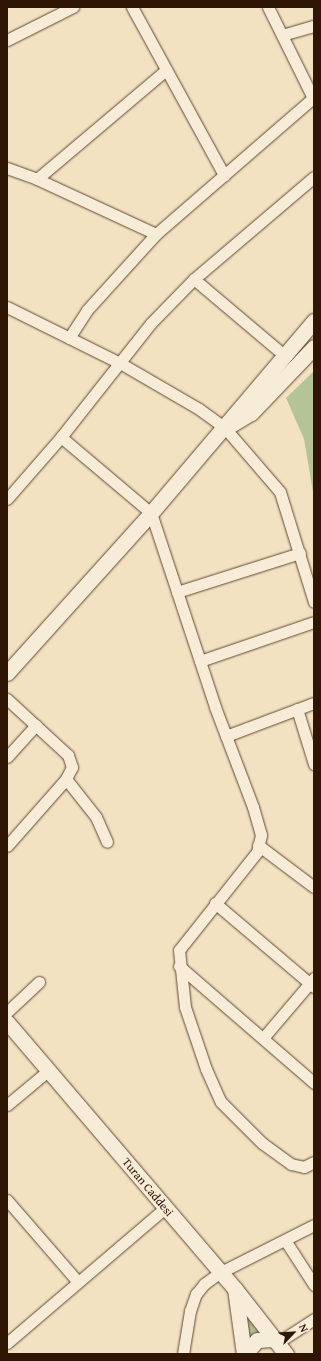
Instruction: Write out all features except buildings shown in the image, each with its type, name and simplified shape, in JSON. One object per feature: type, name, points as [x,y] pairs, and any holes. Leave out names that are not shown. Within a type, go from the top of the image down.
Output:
[{"type":"street","points":[[7,40],[73,7]]},
{"type":"street","points":[[132,7],[224,175]]},
{"type":"street","points":[[69,338],[87,310],[156,234],[314,99],[268,7]]},
{"type":"street","points":[[282,35],[314,26]]},
{"type":"street","points":[[37,179],[166,70]]},
{"type":"street","points":[[7,168],[37,179],[156,234]]},
{"type":"street","points":[[7,499],[61,438],[151,323],[194,280],[314,176]]},
{"type":"street","points":[[194,280],[284,355]]},
{"type":"street","points":[[7,307],[120,363],[199,409],[224,428],[280,492],[314,602]]},
{"type":"street","points":[[7,672],[151,513],[224,428],[243,401],[314,321]]},
{"type":"street","points":[[224,428],[251,413],[314,347]]},
{"type":"street","points":[[61,438],[151,513],[226,736],[253,806],[261,835],[257,852],[181,945],[179,966],[185,1007],[206,1069],[221,1102],[262,1143],[291,1164],[304,1167],[314,1162]]},
{"type":"street","points":[[177,592],[300,553]]},
{"type":"street","points":[[200,661],[314,622]]},
{"type":"street","points":[[7,699],[68,755],[72,767],[66,779],[7,846]]},
{"type":"street","points":[[226,736],[314,703]]},
{"type":"street","points":[[297,709],[314,764]]},
{"type":"street","points":[[7,757],[36,725]]},
{"type":"street","points":[[66,779],[96,817],[106,842]]},
{"type":"street","points":[[258,845],[314,887]]},
{"type":"street","points":[[215,903],[313,982],[263,1038]]},
{"type":"street","points":[[179,966],[314,1083]]},
{"type":"street","points":[[7,1012],[39,982]]},
{"type":"street","name":"Turan Caddesi","points":[[7,1022],[219,1273],[235,1289],[279,1345]]},
{"type":"street","points":[[7,1105],[49,1070]]},
{"type":"street","points":[[7,1200],[78,1282]]},
{"type":"street","points":[[7,1343],[165,1208]]},
{"type":"street","points":[[183,1354],[196,1294],[219,1273],[314,1224]]},
{"type":"street","points":[[285,1240],[314,1285]]},
{"type":"street","points":[[235,1289],[245,1354]]},
{"type":"street","points":[[245,1354],[257,1340],[279,1345],[314,1319]]},
{"type":"green space","points":[[314,371],[314,498],[304,439],[286,398]]},
{"type":"green space","points":[[244,1307],[262,1334],[250,1339]]}]
